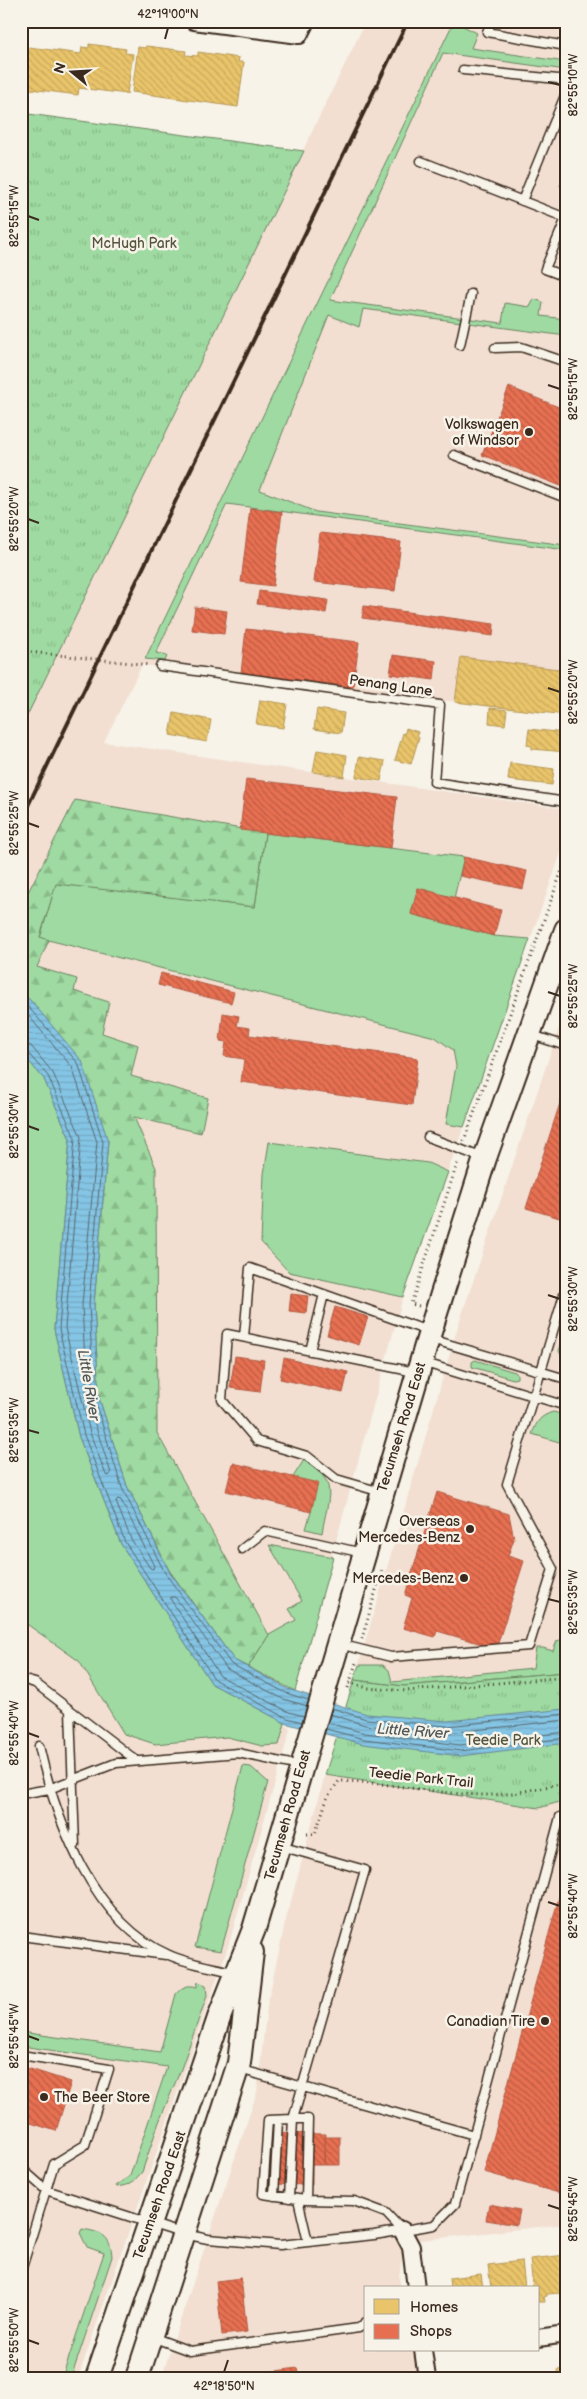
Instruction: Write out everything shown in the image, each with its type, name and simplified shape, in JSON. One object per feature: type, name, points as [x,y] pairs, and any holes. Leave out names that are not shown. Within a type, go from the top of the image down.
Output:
[{"type":"main road","name":"Tecumseh Road East","points":[[97,2378],[220,2015],[254,1929],[419,1367],[485,1158],[566,930]]},
{"type":"main road","name":"Tecumseh Road East","points":[[137,2378],[237,2069],[249,1992],[254,1929]]},
{"type":"street","points":[[194,21],[302,28]]},
{"type":"street","points":[[402,2230],[411,2247],[416,2286]]},
{"type":"street","points":[[540,2338],[566,2334]]},
{"type":"street","points":[[426,2352],[427,2378]]},
{"type":"lane","points":[[492,21],[486,32],[566,46]]},
{"type":"lane","points":[[463,70],[558,80],[566,84]]},
{"type":"lane","points":[[522,201],[566,93]]},
{"type":"lane","points":[[422,162],[566,218],[545,269],[566,277]]},
{"type":"lane","points":[[460,345],[471,294]]},
{"type":"lane","points":[[495,348],[521,347],[566,362]]},
{"type":"lane","points":[[454,454],[566,498]]},
{"type":"lane","name":"Penang Lane","points":[[160,666],[440,705],[434,782],[566,802]]},
{"type":"lane","points":[[529,1034],[566,1046]]},
{"type":"lane","points":[[428,1137],[485,1158]]},
{"type":"lane","points":[[244,1338],[250,1268],[324,1294],[429,1335],[566,1378]]},
{"type":"lane","points":[[337,1644],[391,1657],[529,1646],[553,1569],[507,1484],[566,1288]]},
{"type":"lane","points":[[310,1351],[324,1294]]},
{"type":"lane","points":[[381,1492],[336,1479],[307,1456],[257,1441],[222,1400],[227,1334],[310,1351],[419,1367],[566,1406]]},
{"type":"lane","points":[[242,1549],[265,1531],[363,1553]]},
{"type":"lane","points":[[21,1679],[35,1682],[137,1761]]},
{"type":"lane","points":[[70,1710],[75,1849]]},
{"type":"lane","points":[[39,1746],[49,1789],[83,1868],[113,1915],[146,1943],[170,1956]]},
{"type":"lane","points":[[21,1794],[49,1789],[116,1763],[238,1753],[302,1766]]},
{"type":"lane","points":[[21,2168],[46,2190],[184,2234],[208,2239],[280,2244],[434,2225],[455,2204],[560,1817],[566,1817]]},
{"type":"lane","points":[[279,1845],[365,1870],[293,2119],[289,2198]]},
{"type":"lane","points":[[21,1936],[170,1956],[237,1973]]},
{"type":"lane","points":[[21,2055],[109,2069],[85,2145],[54,2164],[21,2271]]},
{"type":"lane","points":[[237,2069],[474,2135]]},
{"type":"lane","points":[[308,2242],[302,2200],[308,2120],[268,2120],[263,2194],[302,2200],[354,2201],[386,2213],[402,2230]]},
{"type":"lane","points":[[151,2337],[190,2351],[359,2328],[364,2324]]},
{"type":"path","points":[[21,651],[160,666]]},
{"type":"path","points":[[411,1304],[462,1150],[566,858]]},
{"type":"path","points":[[348,1688],[356,1664]]},
{"type":"path","points":[[349,1682],[368,1688],[406,1691],[566,1677]]},
{"type":"path","name":"Teedie Park Trail","points":[[307,1834],[315,1834],[328,1796],[339,1781],[365,1782],[441,1792],[491,1795],[566,1783]]},
{"type":"shaded area","points":[[366,21],[566,21],[566,715],[142,665],[104,742],[566,809],[566,839],[403,1297],[295,1691],[169,1570],[32,1002],[21,992],[21,728]]},
{"type":"shaded area","points":[[563,1016],[566,1016],[566,1672],[404,1686],[354,1680],[458,1326]]},
{"type":"shaded area","points":[[21,1052],[54,1329],[79,1437],[121,1544],[212,1684],[285,1723],[290,1730],[228,1947],[78,2378],[21,2378]]},
{"type":"shaded area","points":[[325,1775],[539,1808],[566,1800],[566,2224],[404,2242],[399,2277],[401,2286],[364,2286],[364,2352],[413,2352],[418,2378],[161,2378],[257,2092],[267,2006],[285,1923]]},
{"type":"green space","points":[[454,21],[464,21],[463,26],[477,33],[471,48],[566,62],[566,70],[443,53],[330,300],[502,323],[505,303],[530,307],[534,299],[543,302],[541,316],[566,319],[566,336],[363,309],[359,327],[329,315],[260,490],[316,512],[566,545],[566,550],[227,504],[156,653],[167,656],[165,661],[145,659]]},
{"type":"green space","name":"McHugh Park","points":[[21,113],[304,151],[21,728]]},
{"type":"green space","points":[[75,800],[265,833],[255,907],[56,884],[40,937],[49,940],[37,967],[77,979],[74,991],[109,1002],[102,1033],[138,1045],[131,1076],[208,1098],[201,1133],[134,1117],[156,1168],[157,1433],[269,1635],[248,1667],[234,1660],[169,1570],[127,1486],[99,1398],[94,1304],[108,1141],[32,1002],[21,992],[21,906]]},
{"type":"green space","points":[[265,833],[464,857],[454,898],[418,888],[411,914],[494,936],[530,939],[464,1127],[446,1124],[456,1066],[453,1050],[435,1037],[40,938],[56,883],[255,907]]},
{"type":"green space","points":[[21,1052],[44,1079],[70,1139],[54,1329],[79,1437],[121,1544],[212,1684],[285,1723],[279,1745],[262,1746],[227,1737],[155,1744],[124,1734],[79,1661],[21,1620]]},
{"type":"green space","points":[[269,1142],[428,1163],[448,1172],[403,1297],[289,1272],[261,1242],[264,1174]]},
{"type":"green space","points":[[563,1338],[566,1339],[566,1365],[559,1351]]},
{"type":"green space","points":[[475,1360],[515,1372],[517,1378],[513,1379],[472,1367],[472,1362]]},
{"type":"green space","points":[[553,1412],[566,1415],[566,1444],[532,1434],[540,1420],[545,1415]]},
{"type":"green space","points":[[304,1460],[323,1475],[329,1491],[322,1533],[306,1529],[311,1512],[293,1477]]},
{"type":"green space","points":[[269,1545],[333,1557],[295,1691],[248,1667],[269,1635],[296,1620],[289,1609],[302,1601]]},
{"type":"green space","points":[[566,1640],[566,1672],[404,1686],[354,1680],[359,1665],[383,1665],[389,1670],[392,1682],[533,1668],[536,1648],[553,1651],[557,1641]]},
{"type":"green space","name":"Teedie Park","points":[[566,1672],[566,1800],[539,1808],[325,1775],[354,1680],[404,1686]]},
{"type":"green space","points":[[243,1766],[251,1767],[268,1782],[221,1951],[195,1947]]},
{"type":"green space","points":[[198,1982],[206,1985],[207,1996],[142,2172],[131,2184],[117,2187],[115,2186],[130,2176],[167,2067],[21,2046],[21,2032],[160,2052],[176,1994],[185,1987],[197,1987]]},
{"type":"green space","points":[[82,2229],[100,2233],[104,2236],[110,2244],[112,2257],[71,2378],[62,2378],[104,2253],[87,2247],[80,2233]]},
{"type":"water","name":"Little River","points":[[21,992],[32,1002],[82,1061],[108,1141],[94,1304],[99,1398],[127,1486],[169,1571],[234,1660],[288,1689],[367,1714],[447,1721],[566,1709],[566,1743],[461,1756],[363,1744],[285,1723],[212,1684],[121,1544],[79,1437],[54,1329],[70,1139],[44,1079],[21,1052]]},
{"type":"building: Homes","points":[[89,44],[126,49],[125,53],[133,54],[127,94],[79,88],[78,95],[23,88],[29,47],[81,54],[82,47],[89,48]]},
{"type":"building: Homes","points":[[146,46],[186,51],[185,55],[198,56],[198,52],[239,58],[238,62],[244,62],[238,107],[132,92],[138,47],[145,48]]},
{"type":"building: Homes","points":[[461,657],[566,670],[566,715],[455,702]]},
{"type":"building: Homes","points":[[260,700],[287,704],[283,728],[256,724]]},
{"type":"building: Homes","points":[[490,708],[507,710],[505,725],[489,723]]},
{"type":"building: Homes","points":[[317,709],[344,713],[341,733],[314,729]]},
{"type":"building: Homes","points":[[174,713],[211,720],[207,742],[170,735]]},
{"type":"building: Homes","points":[[406,728],[418,732],[417,736],[419,737],[411,764],[395,760]]},
{"type":"building: Homes","points":[[529,729],[565,733],[566,752],[532,749],[532,746],[527,745]]},
{"type":"building: Homes","points":[[317,750],[347,755],[344,777],[313,772]]},
{"type":"building: Homes","points":[[359,757],[385,761],[381,781],[356,777]]},
{"type":"building: Homes","points":[[510,763],[554,769],[552,785],[508,780]]},
{"type":"building: Homes","points":[[566,2255],[566,2299],[564,2294],[561,2295],[561,2293],[547,2294],[544,2297],[545,2302],[540,2302],[540,2286],[533,2286],[530,2259]]},
{"type":"building: Homes","points":[[522,2261],[525,2286],[491,2286],[488,2265]]},
{"type":"building: Homes","points":[[481,2274],[483,2286],[450,2286],[449,2278]]},
{"type":"building: Homes","points":[[566,2369],[566,2378],[559,2378],[558,2370]]},
{"type":"building: Homes","points":[[548,2375],[549,2378],[526,2378]]},
{"type":"building: Shops","points":[[566,171],[566,188],[560,186]]},
{"type":"building: Shops","name":"Volkswagen of Windsor","points":[[509,387],[566,410],[566,488],[482,455]]},
{"type":"building: Shops","points":[[250,508],[282,512],[273,586],[241,582]]},
{"type":"building: Shops","points":[[320,533],[401,542],[395,591],[314,582]]},
{"type":"building: Shops","points":[[259,591],[328,600],[326,613],[257,604]]},
{"type":"building: Shops","points":[[364,606],[494,624],[493,636],[362,618]]},
{"type":"building: Shops","points":[[195,607],[227,611],[224,634],[192,630]]},
{"type":"building: Shops","points":[[246,629],[359,642],[353,687],[241,673]]},
{"type":"building: Shops","points":[[393,655],[436,661],[434,680],[390,674]]},
{"type":"building: Shops","points":[[246,779],[397,797],[391,848],[240,830]]},
{"type":"building: Shops","points":[[464,857],[527,871],[523,889],[460,876]]},
{"type":"building: Shops","points":[[418,888],[501,910],[494,936],[411,914]]},
{"type":"building: Shops","points":[[161,973],[234,992],[231,1003],[158,985]]},
{"type":"building: Shops","points":[[223,1013],[239,1016],[237,1026],[250,1028],[249,1035],[418,1058],[412,1105],[241,1082],[244,1059],[224,1056],[226,1042],[220,1041]]},
{"type":"building: Shops","points":[[563,1094],[566,1095],[566,1220],[526,1208]]},
{"type":"building: Shops","points":[[291,1294],[308,1296],[306,1313],[289,1311]]},
{"type":"building: Shops","points":[[335,1307],[368,1317],[359,1345],[327,1335]]},
{"type":"building: Shops","points":[[235,1356],[264,1360],[260,1392],[230,1388]]},
{"type":"building: Shops","points":[[284,1358],[348,1372],[343,1393],[280,1379]]},
{"type":"building: Shops","points":[[233,1463],[318,1483],[311,1512],[226,1491]]},
{"type":"building: Shops","name":"Mercedes-Benz","points":[[437,1492],[509,1514],[514,1539],[508,1556],[524,1561],[498,1643],[492,1647],[437,1631],[435,1637],[403,1628],[412,1598],[405,1595]]},
{"type":"building: Shops","name":"Canadian Tire","points":[[566,1871],[566,2195],[484,2172]]},
{"type":"building: Shops","name":"The Beer Store","points":[[21,2066],[71,2082],[56,2131],[21,2120]]},
{"type":"building: Shops","points":[[270,2133],[326,2134],[324,2165],[312,2165],[312,2185],[268,2184]]},
{"type":"building: Shops","points":[[324,2137],[340,2137],[340,2165],[324,2165]]},
{"type":"building: Shops","points":[[489,2204],[520,2210],[517,2225],[486,2220]]},
{"type":"building: Shops","points":[[241,2278],[247,2332],[222,2335],[216,2281]]},
{"type":"building: Shops","points":[[297,2368],[299,2378],[226,2378]]},
{"type":"railway","points":[[21,820],[408,21]]},
{"type":"place","name":"Volkswagen of Windsor","points":[[529,432]]},
{"type":"place","name":"Overseas Mercedes-Benz","points":[[470,1529]]},
{"type":"place","name":"Mercedes-Benz","points":[[464,1578]]},
{"type":"place","name":"Canadian Tire","points":[[545,2021]]},
{"type":"place","name":"The Beer Store","points":[[44,2097]]}]
